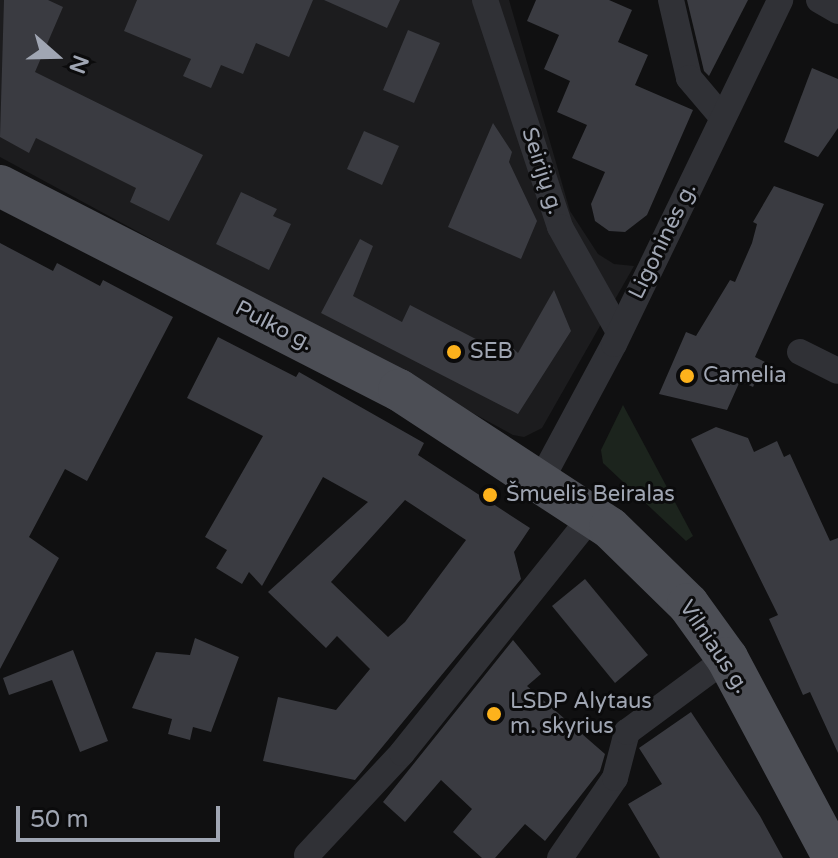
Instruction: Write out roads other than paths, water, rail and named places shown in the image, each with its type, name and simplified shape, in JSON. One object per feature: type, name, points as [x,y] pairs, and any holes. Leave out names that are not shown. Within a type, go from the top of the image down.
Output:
[{"type":"main road","name":"Pulko g.","points":[[0,186],[399,390],[541,480]]},
{"type":"main road","name":"Vilniaus g.","points":[[541,480],[593,515],[688,604],[727,658],[834,858]]},
{"type":"street","name":"Seirijų g.","points":[[485,0],[560,227],[619,332]]},
{"type":"street","points":[[671,0],[689,78],[722,117]]},
{"type":"street","name":"Ligoninės g.","points":[[541,480],[619,332],[780,0]]},
{"type":"street","points":[[819,0],[838,11]]},
{"type":"street","points":[[800,352],[838,371]]},
{"type":"street","points":[[313,857],[402,753],[593,515]]},
{"type":"street","points":[[560,858],[615,778],[627,732],[727,658]]},
{"type":"place","name":"SEB","points":[[454,352]]},
{"type":"place","name":"Camelia","points":[[687,376]]},
{"type":"place","name":"Šmuelis Beiralas","points":[[490,495]]},
{"type":"place","name":"LSDP Alytaus m. skyrius","points":[[494,714]]}]
